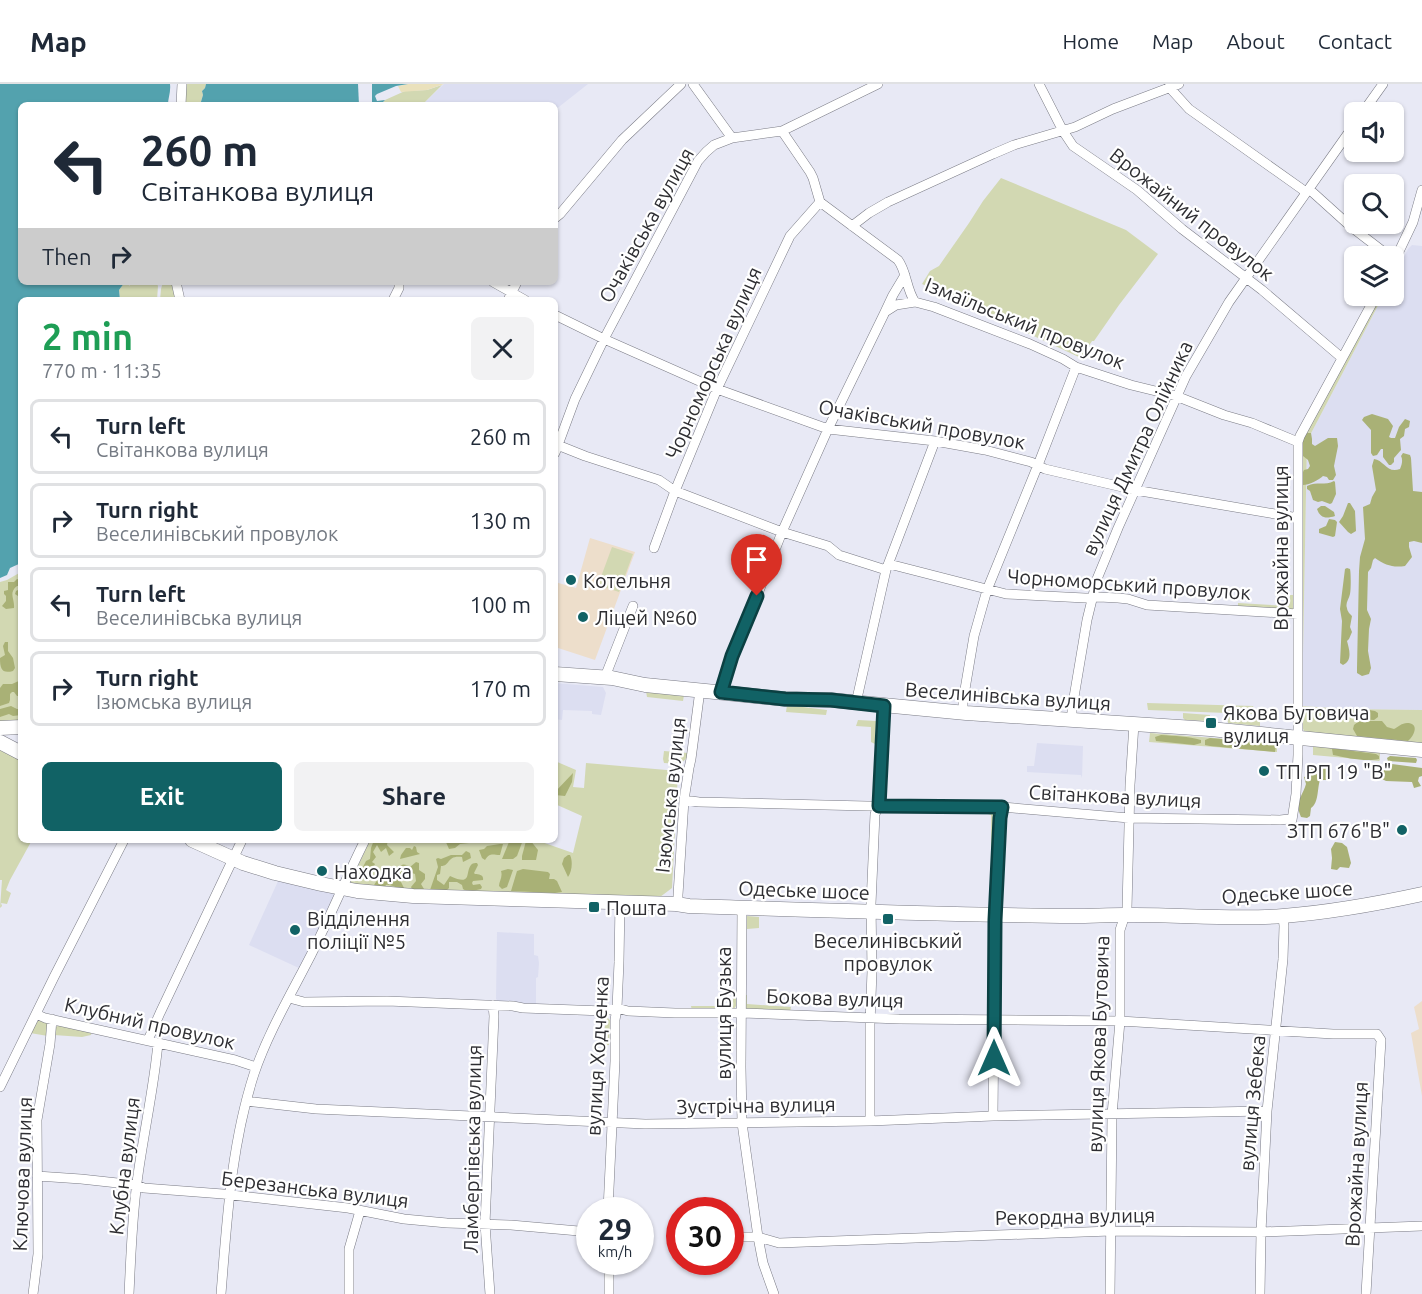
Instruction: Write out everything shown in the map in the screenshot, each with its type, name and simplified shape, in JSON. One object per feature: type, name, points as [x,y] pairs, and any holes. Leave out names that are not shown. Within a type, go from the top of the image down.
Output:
[{"type":"highway","name":"Веселинівська вулиця","points":[[558,674],[605,677],[645,685],[785,699],[831,700],[963,713],[1210,729],[1422,750]]},
{"type":"highway","points":[[0,728],[18,727]]},
{"type":"highway","points":[[0,742],[18,751]]},
{"type":"highway","name":"Одеське шосе","points":[[199,843],[285,876],[343,889],[413,896],[742,908],[1212,917],[1283,916],[1360,906],[1422,894]]},
{"type":"street","points":[[181,102],[182,84]]},
{"type":"street","points":[[558,216],[622,140],[681,84]]},
{"type":"street","points":[[693,84],[732,138]]},
{"type":"street","name":"Очаківська вулиця","points":[[558,442],[575,399],[604,339],[698,161],[706,152],[714,145],[732,138],[782,131],[878,84]]},
{"type":"street","name":"Врожайний провулок","points":[[1039,84],[1063,131],[1079,151],[1137,190],[1190,236],[1269,295],[1342,358]]},
{"type":"street","points":[[1370,102],[1383,84]]},
{"type":"street","points":[[852,225],[888,202],[993,154],[1063,131],[1174,86],[1179,99],[1189,109],[1307,190],[1375,246]]},
{"type":"street","points":[[782,131],[810,172],[820,202]]},
{"type":"street","name":"вулиця Дмитра Олійника","points":[[1072,720],[1092,597],[1105,558],[1176,396],[1211,331],[1344,139]]},
{"type":"street","points":[[1400,246],[1413,222],[1422,190]]},
{"type":"street","name":"Ізмаїльський провулок","points":[[820,202],[898,260],[911,297],[915,302],[934,307],[1030,344],[1076,367],[1131,385],[1176,396],[1298,442]]},
{"type":"street","name":"Чорноморська вулиця","points":[[654,548],[717,389],[790,236],[820,202]]},
{"type":"street","points":[[721,692],[732,656],[782,532],[828,429],[904,275]]},
{"type":"street","points":[[496,285],[510,297]]},
{"type":"street","points":[[885,312],[896,305],[915,302]]},
{"type":"street","name":"Врожайна вулиця","points":[[1292,820],[1297,786],[1298,737],[1298,442],[1371,306]]},
{"type":"street","name":"Очаківський провулок","points":[[558,316],[717,389],[828,429],[935,441],[985,450],[1031,462],[1045,470],[1135,490],[1298,518]]},
{"type":"street","points":[[963,713],[974,636],[987,590],[1076,367]]},
{"type":"street","points":[[856,703],[887,567],[935,441]]},
{"type":"street","name":"Чорноморський провулок","points":[[558,448],[659,480],[675,491],[782,532],[828,546],[839,555],[987,590],[1006,594],[1128,599],[1147,605],[1298,614]]},
{"type":"street","points":[[605,677],[633,606]]},
{"type":"street","name":"Ізюмська вулиця","points":[[678,904],[684,800],[700,690]]},
{"type":"street","points":[[870,1121],[871,911],[875,814],[879,806],[884,706]]},
{"type":"street","name":"вулиця Якова Бутовича","points":[[1110,1294],[1112,1115],[1120,1021],[1120,930],[1125,915],[1128,873],[1134,724]]},
{"type":"street","name":"Світанкова вулиця","points":[[684,800],[745,804],[1002,807],[1130,818],[1292,820]]},
{"type":"street","points":[[993,1116],[995,914],[1002,807]]},
{"type":"street","points":[[0,1087],[122,843]]},
{"type":"street","name":"Клубна вулиця","points":[[129,1294],[136,1185],[156,1064],[153,1042],[160,1012],[240,843]]},
{"type":"street","points":[[221,1294],[229,1195],[246,1101],[256,1067],[343,889],[363,843]]},
{"type":"street","name":"вулиця Ходченка","points":[[609,1197],[620,902]]},
{"type":"street","name":"вулиця Бузька","points":[[742,908],[742,1123],[758,1237],[763,1263],[774,1294]]},
{"type":"street","name":"вулиця Зебека","points":[[1260,1294],[1267,1111],[1283,959],[1283,916]]},
{"type":"street","name":"Бокова вулиця","points":[[289,998],[304,1002],[384,1001],[604,1011],[617,1008],[638,1012],[1120,1021],[1333,1034],[1373,1033],[1380,1037]]},
{"type":"street","name":"Ламбертівська вулиця","points":[[490,1294],[485,1224],[493,1005]]},
{"type":"street","name":"Клубний провулок","points":[[36,1014],[235,1060],[256,1067]]},
{"type":"street","name":"Ключова вулиця","points":[[33,1294],[38,1254],[38,1120],[52,1019]]},
{"type":"street","name":"Врожайна вулиця","points":[[1366,1294],[1380,1037]]},
{"type":"street","name":"Зустрічна вулиця","points":[[246,1101],[316,1109],[645,1124],[1267,1111]]},
{"type":"street","name":"Березанська вулиця","points":[[37,1176],[348,1208],[404,1219],[576,1231]]},
{"type":"street","points":[[349,1294],[349,1249],[360,1210]]},
{"type":"street","name":"Рекордна вулиця","points":[[744,1237],[758,1237],[779,1244],[1111,1231],[1261,1232],[1422,1226]]},
{"type":"street","points":[[609,1275],[609,1294]]},
{"type":"shaded area","points":[[444,84],[588,84],[558,108],[558,102],[425,102]]},
{"type":"shaded area","points":[[1412,245],[1422,246],[1422,710],[1302,706],[1307,441],[1378,306],[1404,306],[1404,257]]},
{"type":"shaded area","name":"Ліцей №60","points":[[590,538],[635,552],[595,660],[558,648],[558,583],[576,588]]},
{"type":"shaded area","points":[[558,683],[603,687],[606,693],[601,715],[592,714],[592,711],[563,710],[562,720],[558,719]]},
{"type":"shaded area","points":[[1037,743],[1083,746],[1082,778],[1081,775],[1027,772],[1027,766],[1034,766]]},
{"type":"shaded area","points":[[279,879],[334,893],[335,896],[301,969],[249,945]]},
{"type":"shaded area","points":[[497,932],[534,934],[534,955],[538,956],[539,963],[536,978],[536,1004],[505,1004],[496,999]]},
{"type":"shaded area","points":[[1422,1001],[1422,1096],[1411,1033],[1419,1029],[1414,1007]]},
{"type":"green space","points":[[186,84],[206,84],[202,91],[201,102],[184,102]]},
{"type":"green space","points":[[442,85],[425,102],[383,102],[405,91],[427,90]]},
{"type":"green space","points":[[1001,178],[1126,230],[1158,254],[1081,358],[922,284],[930,271],[939,266]]},
{"type":"green space","points":[[123,285],[158,286],[157,297],[120,297],[119,290]]},
{"type":"green space","points":[[162,285],[175,285],[177,297],[160,297]]},
{"type":"green space","points":[[1373,306],[1378,306],[1307,441],[1302,706],[1422,710],[1422,744],[1308,733],[1304,731],[1301,724],[1302,437]]},
{"type":"green space","points":[[1372,414],[1388,419],[1393,426],[1389,437],[1391,438],[1395,438],[1405,419],[1410,421],[1404,436],[1400,439],[1401,450],[1391,465],[1383,457],[1383,449],[1377,455],[1373,456],[1371,453],[1371,430],[1362,420]]},
{"type":"green space","points":[[1307,433],[1311,433],[1312,444],[1315,446],[1328,438],[1337,438],[1338,446],[1334,466],[1336,475],[1333,480],[1323,476],[1303,485],[1302,474],[1310,466],[1308,460],[1303,456],[1302,441]]},
{"type":"green space","points":[[1403,453],[1410,455],[1411,458],[1413,491],[1422,492],[1422,543],[1409,542],[1412,557],[1405,566],[1393,566],[1375,558],[1373,560],[1368,572],[1367,610],[1371,619],[1368,651],[1371,668],[1369,674],[1362,676],[1357,673],[1357,668],[1359,571],[1365,539],[1363,507],[1370,504],[1376,490],[1372,466],[1374,459],[1396,470],[1400,469]]},
{"type":"green space","points":[[1334,481],[1336,494],[1332,503],[1313,500],[1307,486]]},
{"type":"green space","points":[[1348,503],[1355,511],[1356,531],[1351,534],[1339,522]]},
{"type":"green space","points":[[1321,506],[1334,512],[1335,516],[1322,516],[1317,509]]},
{"type":"green space","points":[[1329,519],[1337,522],[1333,537],[1319,533],[1319,529],[1326,526]]},
{"type":"green space","points":[[612,547],[633,554],[619,592],[598,585]]},
{"type":"green space","points":[[1345,569],[1350,569],[1351,585],[1347,606],[1352,616],[1350,627],[1352,632],[1347,641],[1349,657],[1343,665],[1340,663],[1342,621],[1340,609]]},
{"type":"green space","points":[[18,574],[18,723],[0,725],[0,582]]},
{"type":"green space","points":[[18,579],[18,586],[12,594],[14,608],[6,609],[2,606],[6,601],[4,591],[8,590],[8,582]]},
{"type":"green space","points":[[1290,595],[1294,595],[1293,609],[1238,607],[1238,603],[1289,606]]},
{"type":"green space","points":[[5,642],[8,642],[8,651],[13,658],[15,668],[13,671],[6,672],[1,668],[0,658],[5,655],[3,646]]},
{"type":"green space","points":[[18,681],[18,696],[12,692],[9,703],[0,706],[0,688],[3,684]]},
{"type":"green space","points":[[646,691],[684,695],[683,701],[647,697]]},
{"type":"green space","points":[[1147,703],[1253,706],[1255,712],[1253,714],[1148,710]]},
{"type":"green space","points":[[787,705],[827,710],[826,715],[786,712]]},
{"type":"green space","points":[[11,706],[18,709],[18,715],[9,714],[0,717],[0,709]]},
{"type":"green space","points":[[1352,710],[1375,711],[1378,717],[1374,720],[1353,717]]},
{"type":"green space","points":[[1183,713],[1210,715],[1210,721],[1185,720]]},
{"type":"green space","points":[[1227,716],[1258,717],[1260,726],[1228,723]]},
{"type":"green space","points":[[858,720],[876,721],[875,744],[871,742],[871,727],[856,726]]},
{"type":"green space","points":[[1359,721],[1382,721],[1387,727],[1394,729],[1407,723],[1413,725],[1415,730],[1408,741],[1357,736],[1353,729]]},
{"type":"green space","points":[[1150,733],[1277,743],[1277,752],[1149,742]]},
{"type":"green space","points":[[1161,735],[1201,740],[1201,743],[1194,745],[1156,741],[1155,737]]},
{"type":"green space","points":[[1210,738],[1276,744],[1275,752],[1205,745],[1205,740]]},
{"type":"green space","points":[[1313,745],[1380,752],[1380,760],[1313,755]]},
{"type":"green space","points":[[0,746],[18,755],[18,843],[30,843],[6,890],[11,893],[7,904],[1,903],[0,908],[2,880],[0,880]]},
{"type":"green space","points":[[1332,749],[1376,754],[1379,759],[1362,760],[1333,755]]},
{"type":"green space","points":[[664,751],[688,753],[687,758],[680,764],[664,763]]},
{"type":"green space","points":[[1390,756],[1416,758],[1417,760],[1416,763],[1388,761],[1387,758]]},
{"type":"green space","points":[[558,762],[576,770],[573,787],[584,788],[586,763],[678,771],[672,888],[660,897],[370,888],[350,883],[369,843],[545,843],[573,853],[582,816],[558,805]]},
{"type":"green space","points":[[1392,764],[1422,768],[1422,776],[1418,781],[1421,786],[1414,788],[1412,782],[1382,779],[1384,766]]},
{"type":"green space","points":[[1316,765],[1330,768],[1326,780],[1320,780],[1317,799],[1311,808],[1310,816],[1301,817],[1298,803],[1306,784],[1304,777],[1307,776],[1309,768]]},
{"type":"green space","points":[[573,773],[572,782],[565,796],[558,795],[558,789]]},
{"type":"green space","points":[[993,813],[996,817],[994,871],[991,871],[991,815],[978,814]]},
{"type":"green space","points":[[1335,842],[1347,847],[1351,863],[1349,868],[1331,869],[1331,849]]},
{"type":"green space","points":[[373,843],[387,843],[394,852],[389,856],[386,848],[381,852],[377,845],[373,852],[376,857],[372,862],[374,866],[362,869],[366,861],[370,859]]},
{"type":"green space","points":[[446,843],[469,843],[460,844],[449,849]]},
{"type":"green space","points":[[509,843],[522,843],[517,856],[513,859],[502,859]]},
{"type":"green space","points":[[525,843],[532,843],[538,850],[536,860],[522,860]]},
{"type":"green space","points":[[503,844],[500,855],[490,855],[485,860],[482,858],[479,850],[487,846]]},
{"type":"green space","points":[[414,846],[420,854],[400,859],[406,848],[412,850]]},
{"type":"green space","points":[[466,851],[470,853],[471,858],[463,862],[462,857],[451,859],[441,866],[437,880],[444,885],[450,876],[465,879],[472,864],[477,863],[474,873],[482,876],[483,880],[472,883],[473,885],[480,884],[481,889],[468,892],[457,882],[449,882],[447,890],[430,890],[438,867],[436,859],[462,855]]},
{"type":"green space","points":[[568,855],[572,863],[568,877],[562,864]]},
{"type":"green space","points":[[416,862],[419,863],[419,870],[425,874],[425,879],[421,884],[424,889],[412,889],[416,881],[415,874],[409,873],[400,876],[403,889],[388,885],[384,888],[373,887],[379,879],[394,874],[400,866],[410,867]]},
{"type":"green space","points":[[523,869],[548,872],[549,879],[557,881],[562,892],[511,891],[517,871]]},
{"type":"green space","points":[[513,870],[507,887],[502,889],[499,886],[501,871]]},
{"type":"green space","points":[[747,916],[759,917],[759,928],[747,929]]},
{"type":"green space","points":[[744,995],[747,995],[747,1004],[791,1007],[790,1013],[747,1009],[744,1007]]},
{"type":"green space","points":[[733,996],[736,998],[734,1009],[692,1011],[691,1006],[733,1006]]},
{"type":"green space","points":[[596,1013],[603,1014],[610,1020],[609,1045],[604,1045],[605,1022],[596,1021]]},
{"type":"green space","points":[[40,1020],[48,1024],[48,1036],[30,1033],[36,1022]]},
{"type":"green space","points":[[60,1024],[92,1030],[91,1035],[82,1037],[54,1035],[55,1028]]},
{"type":"sand","points":[[444,84],[427,90],[401,92],[398,86]]},
{"type":"water","points":[[0,84],[170,84],[168,102],[18,102],[18,285],[123,285],[119,290],[120,297],[18,297],[18,564],[10,568],[7,575],[0,578]]},
{"type":"water","points":[[206,84],[408,84],[396,86],[375,96],[377,101],[385,100],[383,102],[201,102],[202,91]]},
{"type":"pier","points":[[358,84],[372,84],[372,102],[359,102]]},
{"type":"place","name":"Котельня","points":[[571,580]]},
{"type":"place","name":"Ліцей №60","points":[[583,617]]},
{"type":"place","name":"Якова Бутовича вулиця","points":[[1211,723]]},
{"type":"place","name":"ТП РП 19 \"В\"","points":[[1264,771]]},
{"type":"place","name":"ЗТП 676\"В\"","points":[[1402,830]]},
{"type":"place","name":"Находка","points":[[322,871]]},
{"type":"place","name":"Пошта","points":[[594,907]]},
{"type":"place","name":"Веселинівський провулок","points":[[888,919]]},
{"type":"place","name":"Відділення поліції №5","points":[[295,930]]},
{"type":"route","points":[[757,596],[732,656],[721,692],[884,706],[879,806],[1002,807],[995,920],[994,1058]]}]
